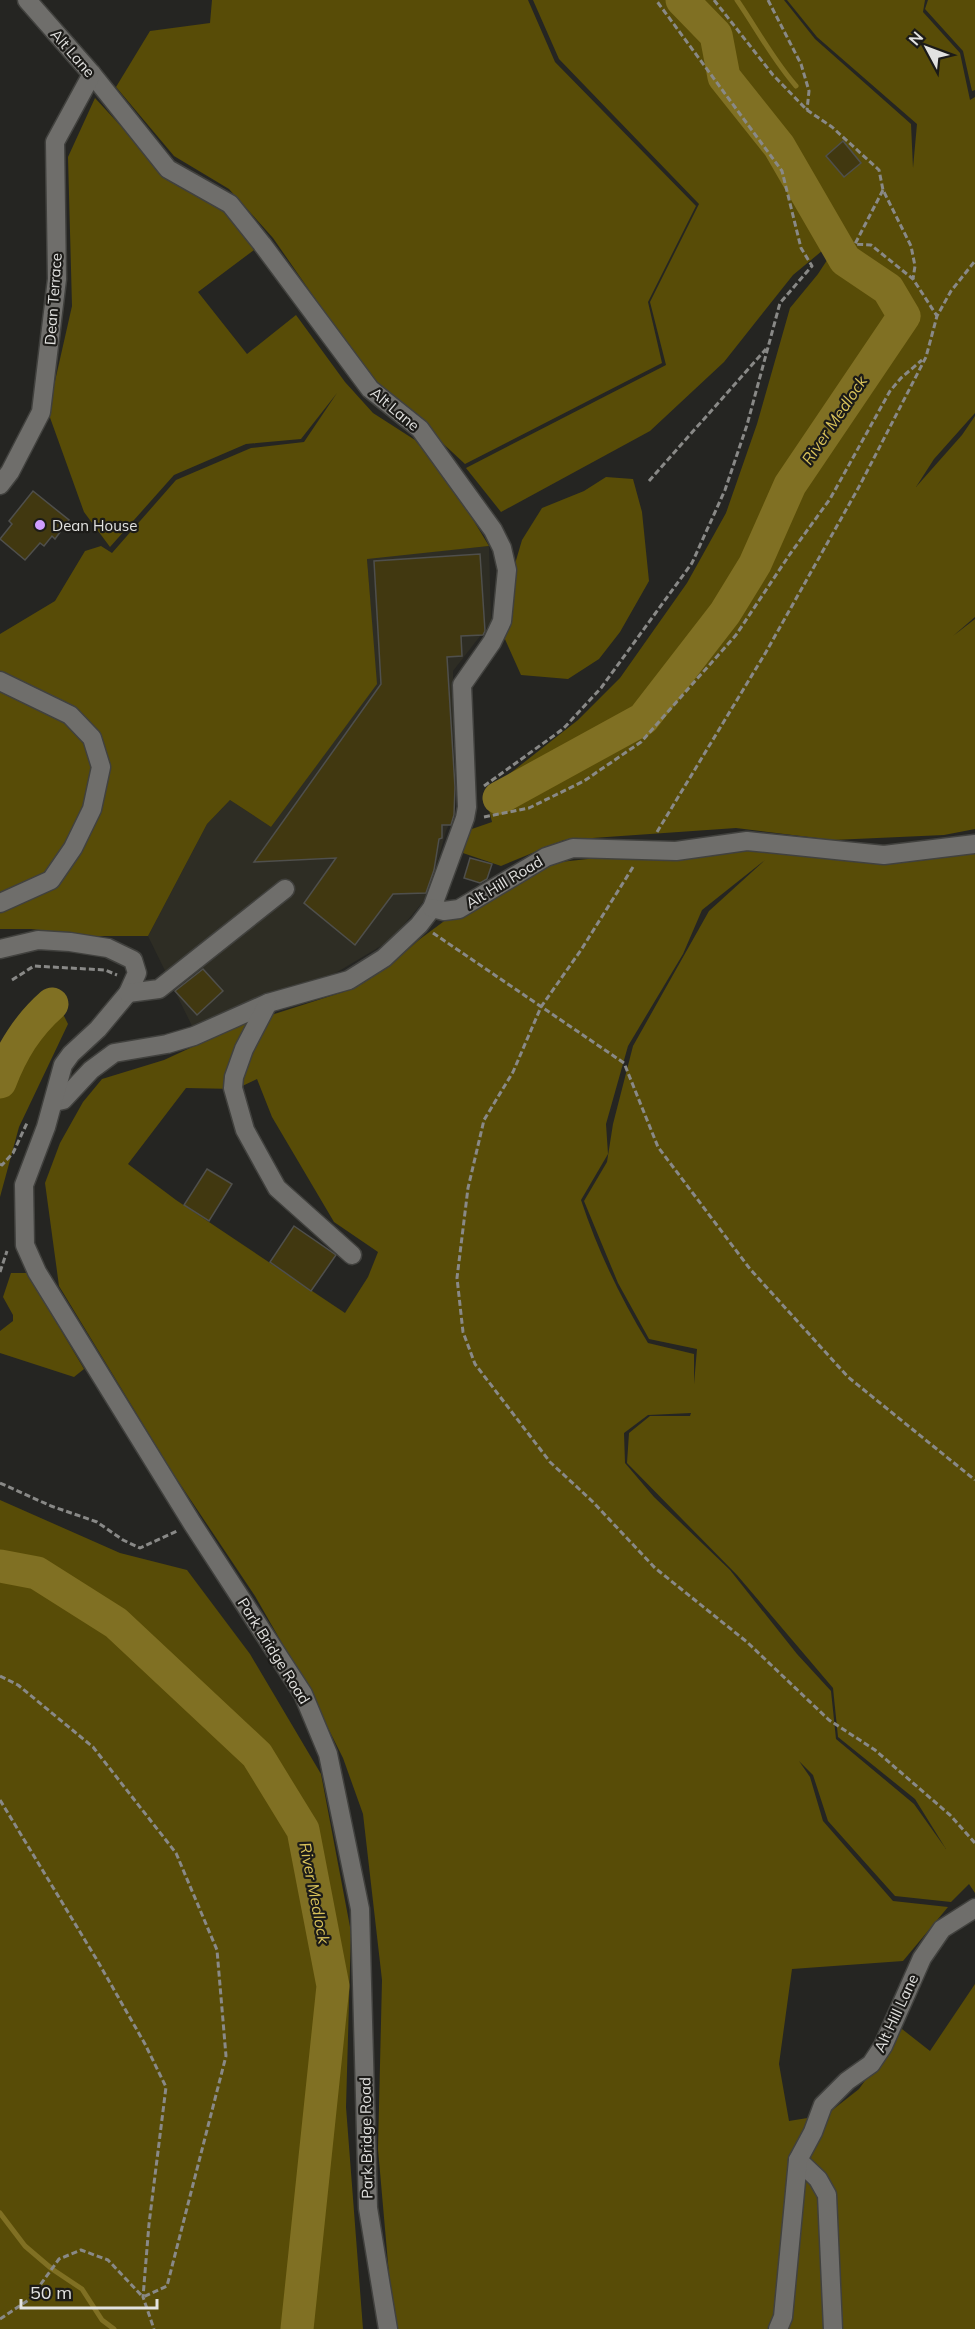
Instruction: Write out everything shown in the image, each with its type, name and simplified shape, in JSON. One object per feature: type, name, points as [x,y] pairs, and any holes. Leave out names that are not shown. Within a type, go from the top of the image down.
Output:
[{"type":"street","name":"Alt Lane","points":[[27,0],[92,74],[168,169],[230,204],[370,389],[420,429],[492,530],[502,548],[507,570],[502,621],[492,642],[462,685],[467,795],[465,818],[432,908]]},
{"type":"street","name":"Dean Terrace","points":[[0,485],[10,472],[41,412],[57,279],[55,142],[92,74]]},
{"type":"street","points":[[0,681],[70,715],[92,738],[101,766],[92,809],[73,848],[51,880],[0,903]]},
{"type":"street","name":"Alt Hill Road","points":[[432,908],[444,911],[459,909],[546,857],[573,848],[676,851],[747,841],[884,855],[975,844]]},
{"type":"street","points":[[128,993],[159,989],[285,889]]},
{"type":"street","points":[[0,948],[38,940],[70,942],[108,948],[133,960],[137,972],[128,993],[98,1029],[71,1054],[63,1065],[54,1102],[63,1100],[114,1053],[167,1044],[194,1036],[268,1003],[349,980],[384,958],[419,925],[432,908]]},
{"type":"street","points":[[268,1003],[244,1049],[232,1088],[245,1130],[277,1188],[352,1255]]},
{"type":"street","name":"Park Bridge Road","points":[[54,1102],[24,1185],[26,1245],[37,1272],[192,1523],[303,1694],[328,1754],[360,1909],[368,2208],[388,2329]]},
{"type":"street","name":"Alt Hill Lane","points":[[778,2329],[783,2317],[798,2160],[813,2132],[823,2105],[847,2081],[872,2064],[883,2046],[922,1958],[942,1929],[975,1908]]},
{"type":"street","points":[[798,2160],[818,2179],[827,2195],[833,2329]]},
{"type":"path","points":[[467,795],[498,777],[563,729],[601,688],[692,563],[725,490],[747,425],[780,303],[812,266],[801,248],[783,171],[656,0]]},
{"type":"path","points":[[714,0],[773,75],[807,110],[832,127],[879,170],[883,190],[911,246],[915,266],[913,279]]},
{"type":"path","points":[[768,0],[801,64],[808,91],[807,110]]},
{"type":"path","points":[[883,190],[855,244],[871,245],[913,279],[937,316]]},
{"type":"path","points":[[975,261],[951,291],[937,316],[926,357],[860,485],[766,652],[644,851],[581,950],[541,1007],[513,1072],[484,1120],[468,1188],[457,1278],[463,1332],[475,1364],[550,1462],[592,1501],[656,1568],[747,1641],[829,1720],[874,1749],[950,1815],[975,1843]]},
{"type":"path","points":[[649,481],[768,347]]},
{"type":"path","points":[[465,818],[491,816],[529,808],[584,780],[641,742],[736,635],[830,499],[890,391],[901,378],[926,357]]},
{"type":"path","points":[[446,941],[624,1063],[658,1147],[750,1269],[848,1377],[975,1480]]},
{"type":"path","points":[[12,980],[34,966],[105,970],[124,978],[128,993]]},
{"type":"path","points":[[0,1483],[51,1506],[97,1522],[123,1540],[140,1548],[192,1523]]},
{"type":"path","points":[[0,1676],[18,1685],[93,1747],[176,1854],[217,1950],[226,2056],[167,2286],[143,2297]]},
{"type":"path","points":[[0,1800],[103,1969],[166,2087],[149,2224],[143,2297],[154,2329]]},
{"type":"path","points":[[0,2319],[30,2300],[59,2259],[81,2250],[108,2260],[143,2297]]},
{"type":"shaded area","points":[[212,0],[528,0],[555,62],[696,206],[648,302],[662,363],[465,464],[366,372],[273,238],[229,189],[174,156],[116,87],[150,31],[210,23]]},
{"type":"shaded area","points":[[533,0],[784,0],[815,39],[911,124],[913,168],[917,124],[817,37],[787,0],[925,0],[923,12],[960,53],[970,100],[975,97],[975,413],[934,459],[916,487],[962,435],[975,416],[975,617],[953,636],[975,619],[975,829],[944,835],[833,840],[736,828],[564,840],[501,866],[460,852],[469,830],[492,822],[485,793],[578,720],[620,678],[687,583],[726,513],[757,424],[790,308],[818,274],[846,231],[793,275],[724,362],[650,431],[501,512],[466,468],[666,365],[650,302],[699,204],[559,59]]},
{"type":"shaded area","points":[[928,0],[975,0],[975,90],[972,91],[963,51],[925,9]]},
{"type":"shaded area","points":[[95,98],[164,173],[229,210],[254,250],[198,292],[247,354],[296,315],[345,382],[373,413],[415,440],[452,485],[489,546],[367,559],[377,684],[271,827],[230,800],[207,824],[148,936],[93,936],[31,929],[0,929],[0,634],[55,601],[85,551],[101,546],[112,553],[176,480],[251,448],[304,442],[337,393],[301,439],[246,444],[174,475],[110,547],[84,512],[48,412],[72,306],[68,157]]},
{"type":"shaded area","points":[[606,477],[633,479],[642,512],[649,581],[620,632],[599,659],[568,679],[521,675],[504,637],[512,574],[522,540],[542,508],[584,491]]},
{"type":"shaded area","points":[[489,546],[491,622],[453,671],[454,813],[446,831],[428,896],[391,940],[329,977],[192,1026],[148,936],[207,824],[230,800],[271,827],[376,684],[367,558]]},
{"type":"shaded area","points":[[743,848],[871,860],[919,861],[975,852],[975,1893],[969,1884],[951,1902],[895,1896],[828,1821],[813,1775],[799,1761],[810,1777],[823,1821],[893,1901],[948,1907],[903,1961],[792,1969],[779,2064],[789,2121],[826,2115],[859,2089],[902,2029],[930,2051],[975,1984],[975,2329],[396,2329],[393,2320],[378,2149],[382,1980],[363,1814],[343,1758],[310,1692],[255,1596],[172,1472],[59,1286],[45,1183],[60,1143],[83,1102],[102,1079],[164,1060],[240,1025],[343,992],[391,964],[447,919],[551,863]],"holes":[[[765,860],[709,911],[633,1046],[613,1124],[607,1162],[584,1201],[618,1283],[649,1339],[697,1349],[694,1384],[694,1354],[648,1343],[610,1273],[581,1200],[608,1154],[606,1124],[628,1046],[683,954],[702,910]],[[257,1079],[272,1117],[334,1222],[378,1252],[368,1277],[345,1313],[176,1200],[128,1164],[186,1088],[236,1089]],[[691,1413],[690,1416],[650,1416],[629,1433],[627,1463],[737,1575],[833,1688],[838,1737],[915,1799],[946,1849],[914,1804],[836,1739],[831,1691],[797,1654],[730,1570],[654,1497],[625,1463],[624,1433],[648,1415]]]},
{"type":"shaded area","points":[[51,990],[68,1024],[19,1127],[0,1197],[0,1088]]},
{"type":"shaded area","points":[[11,1273],[27,1273],[84,1369],[74,1377],[0,1353],[0,1331],[13,1321],[13,1315],[3,1297]]},
{"type":"shaded area","points":[[0,1500],[120,1553],[187,1570],[250,1654],[321,1774],[351,1932],[346,2107],[363,2329],[0,2329]]},
{"type":"building","points":[[843,141],[861,163],[844,177],[826,156]]},
{"type":"building","name":"Dean House","points":[[33,491],[69,520],[55,539],[52,536],[44,546],[40,543],[25,560],[0,539],[12,524],[9,521]]},
{"type":"building","points":[[480,554],[485,631],[483,635],[461,636],[462,656],[447,657],[455,787],[454,815],[451,825],[442,825],[442,838],[439,839],[434,870],[426,893],[393,894],[355,945],[304,903],[336,858],[254,862],[381,684],[374,561]]},
{"type":"building","points":[[470,858],[492,864],[487,879],[480,883],[464,878]]},
{"type":"building","points":[[203,969],[223,991],[197,1015],[175,991]]},
{"type":"building","points":[[207,1169],[232,1184],[209,1221],[184,1205]]},
{"type":"building","points":[[294,1226],[336,1255],[311,1291],[270,1262]]},
{"type":"waterway","name":"River Medlock","points":[[499,798],[643,719],[725,613],[755,564],[790,485],[904,316],[888,289],[845,260],[779,146],[724,77],[716,35],[682,0]]},
{"type":"waterway","points":[[737,0],[772,55],[796,86]]},
{"type":"waterway","name":"River Medlock","points":[[0,1082],[21,1040],[52,1004]]},
{"type":"waterway","name":"River Medlock","points":[[0,1566],[37,1573],[116,1623],[257,1755],[303,1830],[333,1986],[297,2329]]},
{"type":"waterway","points":[[0,2213],[25,2246],[52,2269],[82,2289],[102,2320],[114,2329]]},
{"type":"place","name":"Dean House","points":[[40,525]]}]
